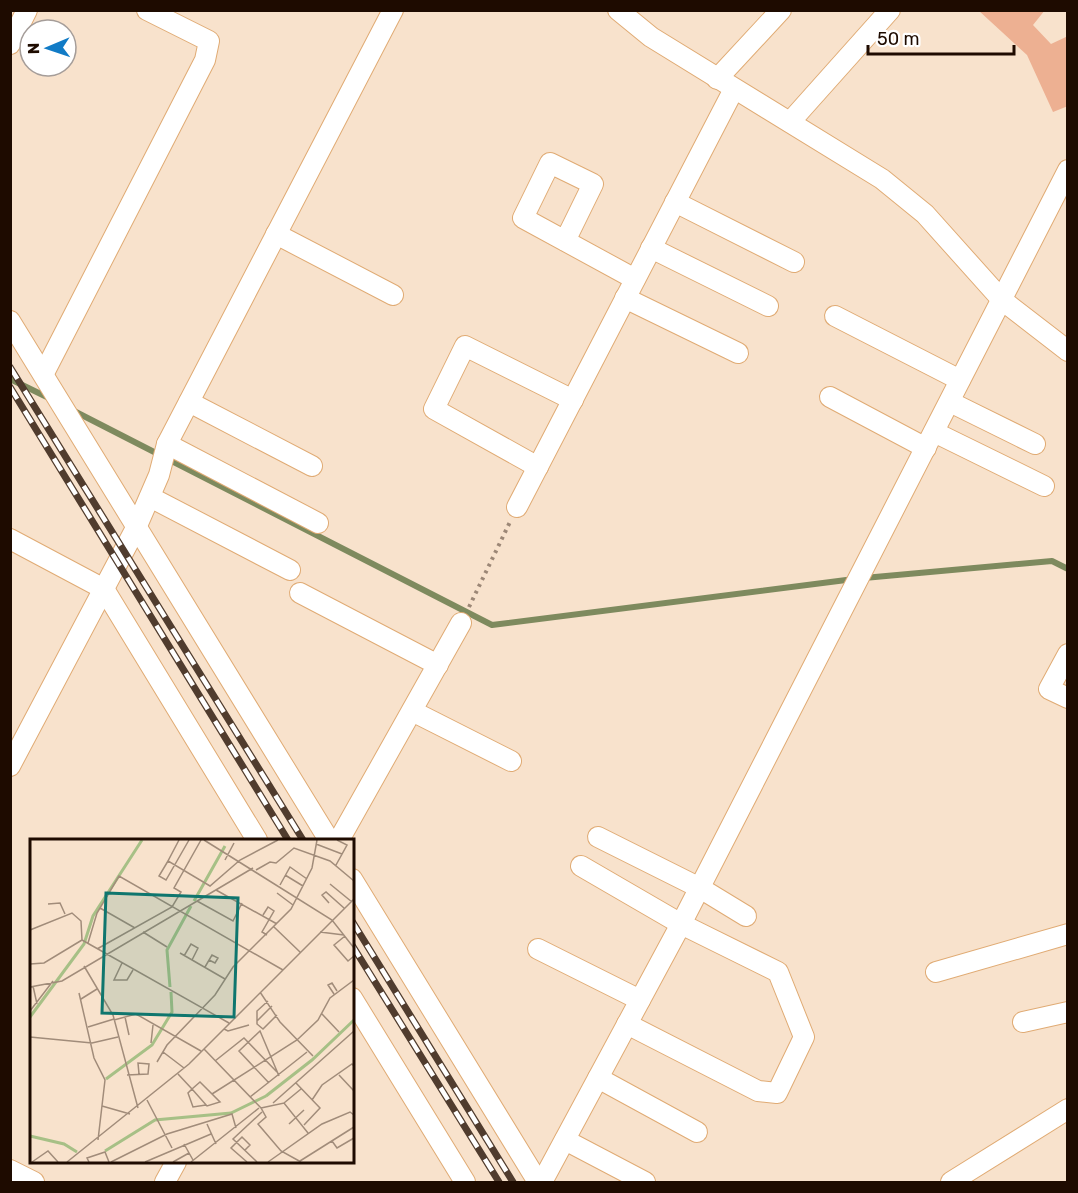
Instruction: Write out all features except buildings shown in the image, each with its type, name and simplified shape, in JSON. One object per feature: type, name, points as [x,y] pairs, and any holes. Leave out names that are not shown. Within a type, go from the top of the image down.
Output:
[{"type":"street","points":[[12,38],[27,10]]},
{"type":"street","points":[[44,373],[205,60],[208,41],[147,10]]},
{"type":"street","points":[[10,766],[136,528],[159,474],[166,444],[393,10]]},
{"type":"street","points":[[618,10],[651,38],[882,179],[916,207],[1002,300],[1068,351]]},
{"type":"street","points":[[517,507],[675,201],[725,84],[782,10]]},
{"type":"street","points":[[790,122],[890,10]]},
{"type":"street","points":[[354,882],[540,1182],[681,924],[1068,170]]},
{"type":"street","points":[[675,201],[794,262]]},
{"type":"street","points":[[276,234],[393,295]]},
{"type":"street","points":[[565,241],[635,279]]},
{"type":"street","points":[[651,248],[768,306]]},
{"type":"street","points":[[626,298],[738,353]]},
{"type":"street","points":[[835,316],[960,380]]},
{"type":"street","points":[[10,321],[328,839]]},
{"type":"street","points":[[538,467],[434,409],[465,346],[573,400]]},
{"type":"street","points":[[830,397],[1044,486]]},
{"type":"street","points":[[189,402],[312,466]]},
{"type":"street","points":[[950,402],[1035,444]]},
{"type":"street","points":[[166,444],[318,523]]},
{"type":"street","points":[[150,498],[290,570]]},
{"type":"street","points":[[10,539],[104,589],[256,839]]},
{"type":"street","points":[[300,593],[438,665]]},
{"type":"street","points":[[340,839],[462,623]]},
{"type":"street","points":[[1068,654],[1049,689],[1068,698]]},
{"type":"street","points":[[412,711],[511,761]]},
{"type":"street","points":[[598,837],[699,888],[747,916]]},
{"type":"street","points":[[581,867],[681,924],[778,972],[804,1037],[777,1093],[758,1091],[627,1024]]},
{"type":"street","points":[[936,972],[1068,934]]},
{"type":"street","points":[[538,949],[640,1000]]},
{"type":"street","points":[[354,1001],[465,1182]]},
{"type":"street","points":[[1023,1022],[1068,1012]]},
{"type":"street","points":[[598,1078],[697,1132]]},
{"type":"street","points":[[951,1182],[1068,1109]]},
{"type":"street","points":[[565,1140],[645,1182]]},
{"type":"street","points":[[165,1182],[175,1163]]},
{"type":"street","points":[[10,1170],[34,1182]]},
{"type":"path","points":[[462,623],[517,507]]},
{"type":"waterway","points":[[10,379],[53,400]]},
{"type":"waterway","points":[[72,410],[492,625],[854,579]]},
{"type":"waterway","points":[[864,578],[1052,561],[1068,569]]},
{"type":"railway","points":[[10,367],[302,839]]},
{"type":"railway","points":[[10,387],[287,839]]},
{"type":"railway","points":[[354,924],[513,1182]]},
{"type":"railway","points":[[354,948],[499,1182]]}]
